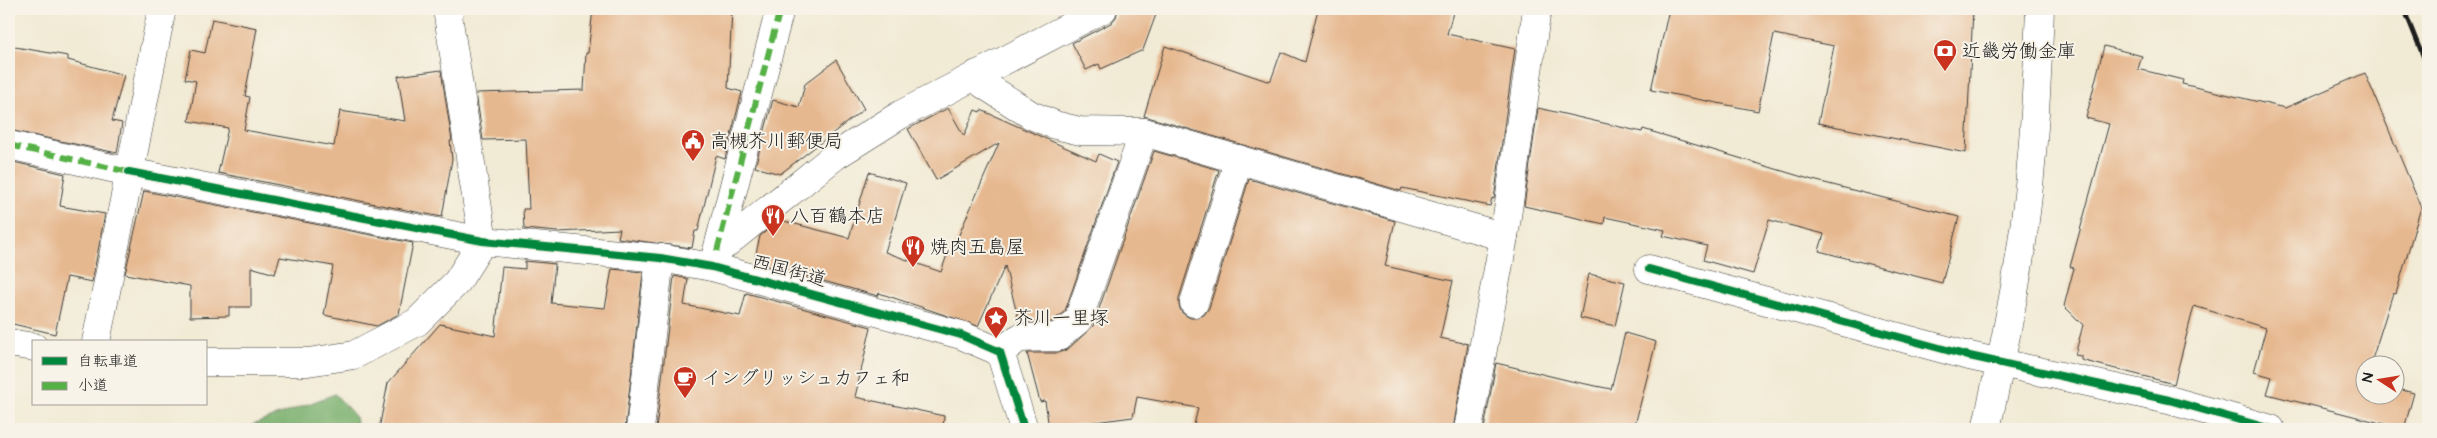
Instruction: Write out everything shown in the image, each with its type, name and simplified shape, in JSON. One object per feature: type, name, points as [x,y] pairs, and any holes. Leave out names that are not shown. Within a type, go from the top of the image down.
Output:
[{"type":"street","points":[[96,340],[162,9]]},
{"type":"street","points":[[208,362],[308,362],[354,354],[417,322],[457,282],[483,241],[447,9]]},
{"type":"street","points":[[714,259],[780,9]]},
{"type":"street","points":[[714,259],[835,156],[900,115],[1103,9]]},
{"type":"street","points":[[1468,429],[1504,238],[1537,9]]},
{"type":"street","points":[[1986,429],[2000,364],[2024,228],[2035,130],[2040,9]]},
{"type":"street","points":[[977,74],[983,84],[1031,115],[1055,125],[1080,131],[1144,132],[1504,238]]},
{"type":"street","points":[[1024,429],[1000,352],[1019,338],[1058,337],[1078,320],[1144,132]]},
{"type":"street","name":"西国街道","points":[[9,145],[129,172],[483,241],[660,258],[714,259],[961,335],[1000,352]]},
{"type":"street","points":[[1194,303],[1239,160]]},
{"type":"street","points":[[640,429],[660,258]]},
{"type":"street","points":[[1649,269],[2000,364],[2169,400],[2271,429]]},
{"type":"street","points":[[9,343],[32,347]]},
{"type":"green space","points":[[335,394],[354,415],[359,429],[251,429],[252,425]]},
{"type":"building","points":[[593,9],[732,9],[728,88],[742,92],[725,159],[716,156],[698,231],[695,231],[692,248],[618,238],[620,229],[558,232],[524,229],[523,209],[529,209],[526,139],[483,140],[476,93],[584,90],[586,53],[588,53]]},
{"type":"building","points":[[1118,9],[1158,9],[1143,50],[1101,69],[1099,64],[1086,70],[1072,43],[1111,23],[1116,17]]},
{"type":"building","points":[[1318,9],[1454,9],[1447,34],[1515,49],[1494,199],[1492,198],[1490,206],[1402,188],[1401,191],[1144,116],[1165,46],[1267,81],[1271,80],[1281,52],[1305,62]]},
{"type":"building","points":[[1669,9],[1973,9],[1966,153],[1818,123],[1834,46],[1774,34],[1758,111],[1651,90]]},
{"type":"building","points":[[212,19],[257,28],[245,96],[250,97],[244,130],[334,146],[340,111],[405,121],[398,76],[441,70],[452,141],[450,141],[452,159],[442,217],[218,173],[228,128],[189,121],[196,81],[185,79],[191,50],[205,53]]},
{"type":"building","points":[[9,46],[68,56],[68,60],[124,75],[112,121],[122,123],[117,153],[9,130]]},
{"type":"building","points":[[2104,46],[2142,56],[2138,69],[2183,80],[2182,84],[2285,108],[2365,73],[2421,207],[2396,294],[2393,293],[2373,356],[2354,356],[2354,406],[2404,406],[2404,390],[2414,393],[2404,429],[2267,394],[2272,377],[2254,372],[2266,328],[2194,306],[2174,384],[2081,360],[2081,356],[2075,355],[2083,325],[2064,306],[2074,268],[2070,267],[2109,124],[2086,118]]},
{"type":"building","points":[[836,60],[864,109],[780,174],[755,167],[773,100],[799,107],[805,84]]},
{"type":"building","points":[[948,108],[964,136],[975,110],[980,112],[981,110],[1096,161],[1099,154],[1117,162],[1065,311],[1052,322],[1019,322],[1005,266],[978,326],[879,293],[878,296],[754,262],[760,236],[780,220],[849,238],[869,172],[906,183],[885,252],[941,272],[948,252],[951,253],[999,143],[936,180],[908,129]]},
{"type":"building","points":[[1538,108],[1642,132],[1643,129],[1809,179],[1959,217],[1942,283],[1819,251],[1824,234],[1769,220],[1753,274],[1703,260],[1707,246],[1663,236],[1665,230],[1605,217],[1604,224],[1524,206]]},
{"type":"building","points":[[1154,151],[1219,170],[1179,298],[1179,306],[1182,313],[1190,318],[1204,315],[1209,308],[1249,179],[1395,221],[1385,266],[1453,281],[1440,338],[1468,344],[1453,429],[1193,429],[1198,408],[1137,397],[1133,417],[1049,428],[1045,401],[1040,402],[1027,353],[1058,353],[1068,349],[1093,326]]},
{"type":"building","points":[[9,161],[65,174],[60,206],[105,214],[92,282],[67,277],[55,334],[9,323]]},
{"type":"building","points":[[144,191],[413,243],[399,314],[377,326],[324,315],[333,266],[280,257],[275,274],[251,267],[251,307],[229,307],[229,316],[190,317],[190,286],[125,274]]},
{"type":"building","points":[[525,261],[555,264],[551,303],[605,308],[612,269],[643,272],[625,429],[379,429],[388,383],[440,324],[495,336],[502,267],[525,269]]},
{"type":"building","points":[[1589,274],[1625,282],[1615,326],[1580,318]]},
{"type":"building","points":[[674,276],[688,279],[684,305],[740,316],[746,293],[871,327],[855,397],[944,416],[943,429],[656,429]]},
{"type":"building","points":[[1625,333],[1656,342],[1634,429],[1484,429],[1496,363],[1611,389]]},
{"type":"railway","points":[[2404,9],[2428,69]]},
{"type":"marked path","points":[[717,251],[780,9]]},
{"type":"marked path","points":[[9,145],[129,172]]},
{"type":"cycle path","points":[[129,172],[483,241],[660,258],[712,267],[961,335],[1000,352],[1024,429]]},
{"type":"cycle path","points":[[1649,269],[1965,355],[2169,400],[2271,429]]},
{"type":"place","name":"近畿労働金庫","points":[[1945,72]]},
{"type":"place","name":"高槻芥川郵便局","points":[[693,162]]},
{"type":"place","name":"八百鶴本店","points":[[773,237]]},
{"type":"place","name":"焼肉五島屋","points":[[913,268]]},
{"type":"place","name":"芥川一里塚","points":[[996,339]]},
{"type":"place","name":"イングリッシュカフェ和","points":[[685,399]]}]
